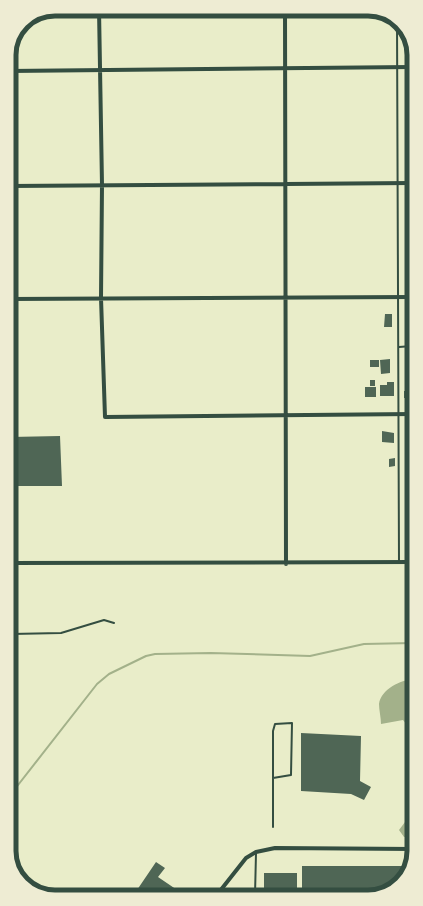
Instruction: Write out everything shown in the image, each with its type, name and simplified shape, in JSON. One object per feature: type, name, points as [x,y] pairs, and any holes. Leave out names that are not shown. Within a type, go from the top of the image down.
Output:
[{"type":"street","points":[[99,16],[102,185],[101,298],[105,417],[286,414],[407,414]]},
{"type":"street","points":[[285,16],[286,564]]},
{"type":"street","points":[[16,71],[407,67]]},
{"type":"street","points":[[16,186],[407,183]]},
{"type":"street","points":[[16,299],[407,297]]},
{"type":"street","points":[[16,563],[286,564],[407,562]]},
{"type":"street","points":[[221,890],[246,858],[256,852],[275,848],[407,849]]},
{"type":"lane","points":[[397,28],[400,562]]},
{"type":"lane","points":[[399,347],[407,346]]},
{"type":"lane","points":[[16,634],[61,633],[104,620],[114,623]]},
{"type":"lane","points":[[273,778],[291,775],[292,723],[274,724],[273,731],[273,778],[273,827]]},
{"type":"lane","points":[[255,890],[256,852]]},
{"type":"shaded area","points":[[407,680],[407,725],[403,720],[381,724],[379,704],[383,694],[392,686]]},
{"type":"shaded area","points":[[407,819],[407,837],[404,837],[399,830]]},
{"type":"building","points":[[385,314],[392,314],[392,327],[384,327]]},
{"type":"building","points":[[405,324],[407,324],[407,335],[405,335]]},
{"type":"building","points":[[390,359],[390,373],[381,374],[380,360]]},
{"type":"building","points":[[370,360],[379,360],[379,367],[370,367]]},
{"type":"building","points":[[370,380],[375,380],[375,386],[370,386]]},
{"type":"building","points":[[387,382],[394,382],[394,396],[380,396],[380,385],[387,385]]},
{"type":"building","points":[[365,387],[376,387],[376,397],[365,397]]},
{"type":"building","points":[[404,391],[407,391],[407,398],[404,398]]},
{"type":"building","points":[[382,431],[394,433],[394,443],[382,442]]},
{"type":"building","points":[[60,436],[62,486],[16,486],[16,437]]},
{"type":"building","points":[[395,458],[395,466],[389,467],[389,459]]},
{"type":"building","points":[[405,479],[407,479],[407,503],[405,503]]},
{"type":"building","points":[[301,733],[361,736],[360,781],[371,787],[364,800],[351,794],[301,791]]},
{"type":"building","points":[[156,862],[165,868],[158,877],[177,890],[137,890]]},
{"type":"building","points":[[302,866],[404,866],[392,882],[376,889],[302,890]]},
{"type":"building","points":[[264,873],[297,873],[297,890],[264,890]]},
{"type":"waterway","points":[[16,788],[97,684],[109,674],[146,656],[155,654],[211,653],[310,656],[364,644],[407,643]]}]
